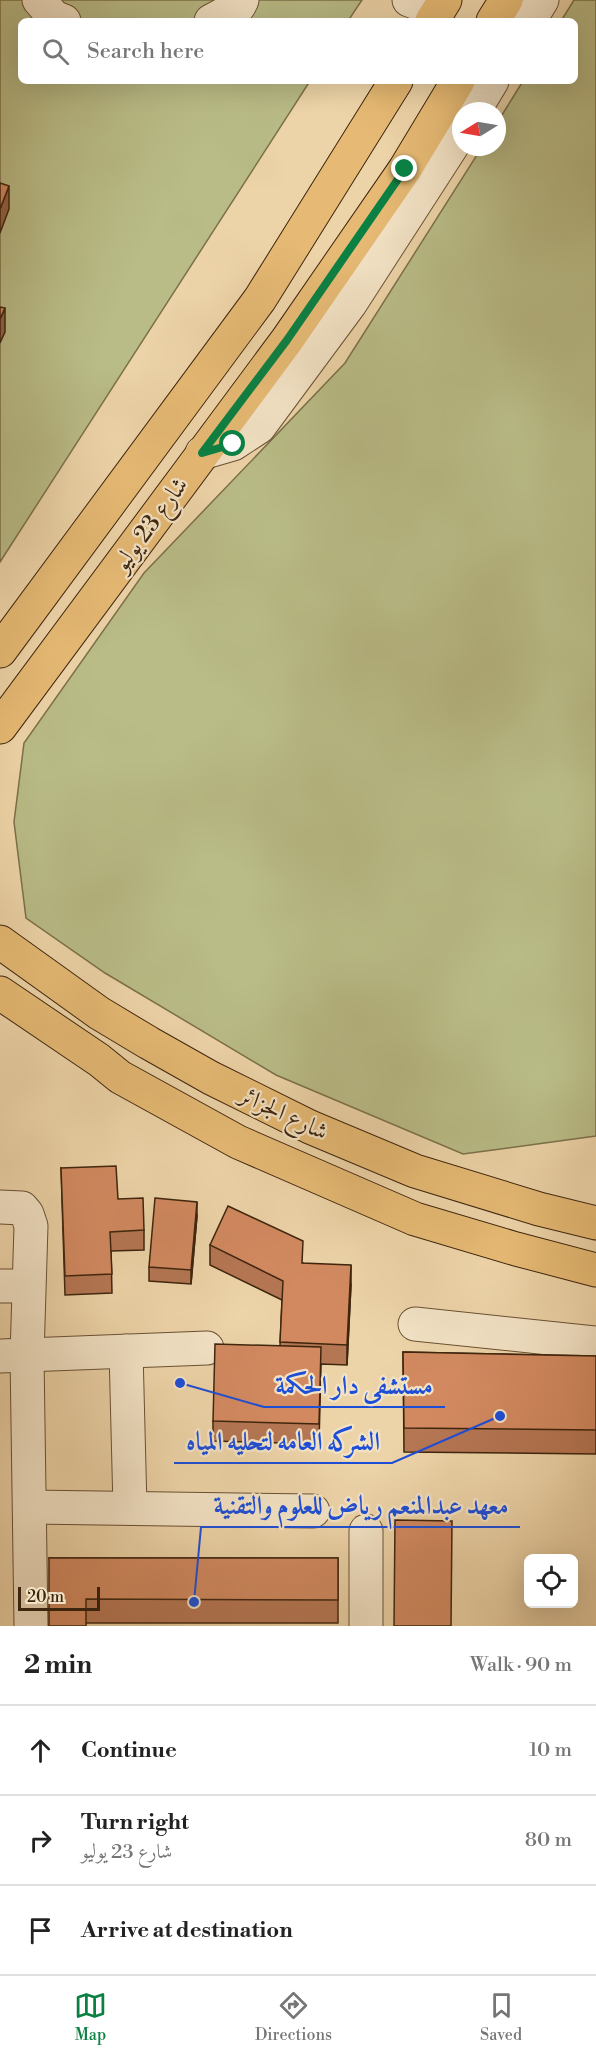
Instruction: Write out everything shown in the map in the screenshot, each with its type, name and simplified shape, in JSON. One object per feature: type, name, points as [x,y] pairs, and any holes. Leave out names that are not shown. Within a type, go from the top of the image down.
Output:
[{"type":"main road","points":[[496,18],[506,0]]},
{"type":"main road","name":"شارع 23 يوليو","points":[[0,651],[260,299],[394,84]]},
{"type":"main road","name":"شارع 23 يوليو","points":[[0,727],[287,340],[405,169],[456,84]]},
{"type":"main road","name":"شارع الجزائر","points":[[0,942],[99,1012],[149,1043],[211,1078],[310,1127],[415,1171],[538,1209],[596,1223]]},
{"type":"main road","name":"شارع الجزائر","points":[[0,993],[99,1059],[120,1077],[238,1142],[415,1219],[596,1270]]},
{"type":"street","points":[[39,0],[56,18]]},
{"type":"street","points":[[217,18],[239,6],[243,0]]},
{"type":"street","points":[[531,18],[542,0]]},
{"type":"street","points":[[479,102],[490,84]]},
{"type":"street","points":[[202,453],[233,444],[259,427],[350,304],[452,146]]},
{"type":"street","points":[[0,1207],[22,1208],[31,1226],[14,1286],[13,1356],[30,1507],[31,1626]]},
{"type":"street","points":[[415,1324],[596,1343]]},
{"type":"street","points":[[13,1356],[207,1347]]},
{"type":"street","points":[[126,1351],[130,1508]]},
{"type":"street","points":[[30,1507],[313,1511]]},
{"type":"street","points":[[366,1531],[366,1626]]},
{"type":"green space","points":[[0,0],[362,0],[350,18],[18,18],[18,84],[308,84],[0,562]]},
{"type":"green space","points":[[574,0],[596,0],[596,1136],[463,1154],[276,1075],[105,973],[26,918],[14,822],[24,743],[144,573],[345,363],[476,156],[506,156],[506,108],[521,84],[578,84],[578,18],[563,18]]},
{"type":"building","points":[[0,183],[9,186],[0,209]]},
{"type":"building","points":[[0,307],[5,308],[0,319]]},
{"type":"building","points":[[116,1166],[118,1199],[143,1198],[144,1230],[110,1232],[112,1274],[65,1276],[61,1168]]},
{"type":"building","points":[[155,1198],[197,1202],[191,1270],[149,1267]]},
{"type":"building","points":[[228,1206],[303,1241],[302,1263],[351,1265],[347,1345],[280,1342],[283,1281],[210,1245]]},
{"type":"building","points":[[215,1344],[321,1347],[319,1424],[213,1421]]},
{"type":"building","points":[[403,1352],[596,1356],[596,1430],[404,1428]]},
{"type":"building","points":[[395,1520],[452,1521],[451,1626],[394,1626]]},
{"type":"building","points":[[49,1558],[338,1558],[338,1600],[86,1599],[86,1626],[49,1626]]},
{"type":"place","name":"مستشفى دار الحكمة","points":[[180,1383]]},
{"type":"place","name":"الشركه العامه لتحليه المياه","points":[[500,1416]]},
{"type":"place","name":"معهد عبدالمنعم رياض للعلوم والتقنية","points":[[194,1602]]},
{"type":"route","points":[[233,444],[202,453],[287,340],[405,169]]}]
